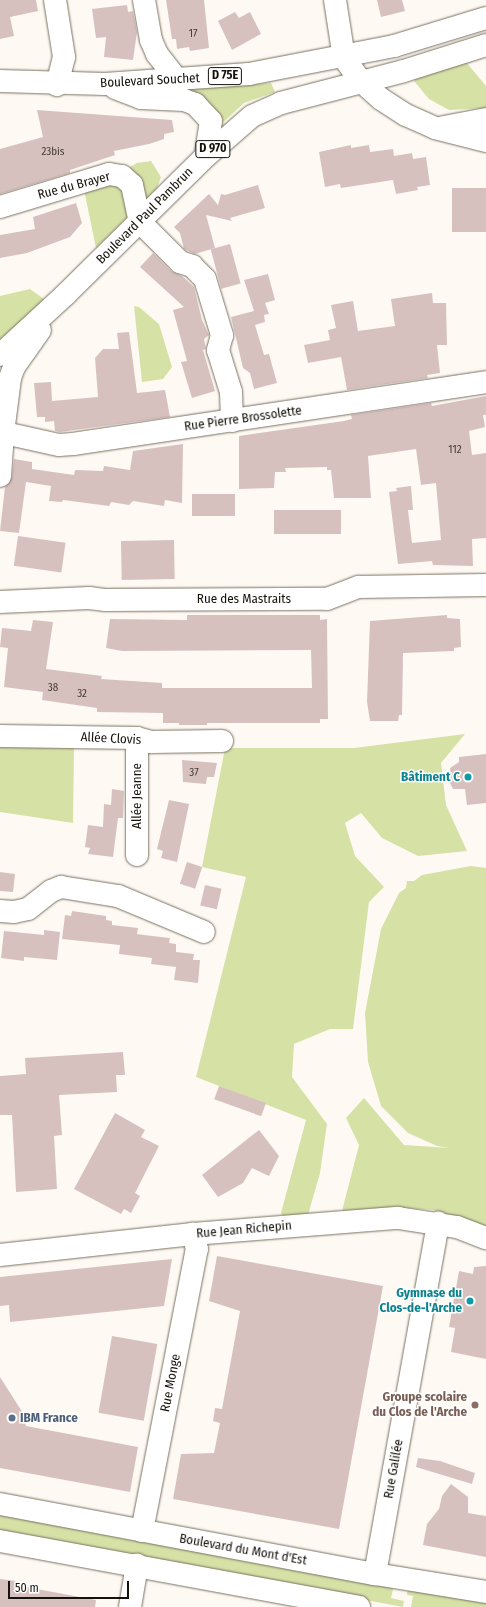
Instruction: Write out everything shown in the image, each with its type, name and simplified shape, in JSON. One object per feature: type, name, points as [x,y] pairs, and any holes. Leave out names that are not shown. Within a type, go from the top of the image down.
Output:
[{"type":"street","points":[[55,0],[64,56],[58,85]]},
{"type":"street","points":[[144,0],[151,40],[157,54],[177,80]]},
{"type":"street","points":[[336,0],[344,58],[361,81],[381,99],[406,115],[435,128],[486,141]]},
{"type":"street","points":[[344,58],[394,46],[486,18]]},
{"type":"street","name":"Boulevard Paul Pambrun","points":[[0,355],[66,294],[205,157],[252,116],[281,103],[404,71],[486,45]]},
{"type":"street","name":"Boulevard Souchet","points":[[0,81],[58,85],[177,80],[249,74],[344,58]]},
{"type":"street","points":[[105,84],[140,98],[184,100],[195,104],[211,121],[205,157]]},
{"type":"street","points":[[435,128],[486,119]]},
{"type":"street","name":"Rue du Brayer","points":[[0,207],[109,174],[122,176],[132,185],[140,222]]},
{"type":"street","points":[[140,222],[180,262],[192,266],[205,279],[222,334],[218,350],[231,392],[232,421]]},
{"type":"street","points":[[0,476],[1,433],[10,378],[14,367],[66,294]]},
{"type":"street","name":"Rue Pierre Brossolette","points":[[1,433],[59,444],[73,444],[486,382]]},
{"type":"street","name":"Rue des Mastraits","points":[[0,602],[89,598],[106,600],[327,599],[360,587],[486,585]]},
{"type":"street","name":"Allée Clovis","points":[[0,736],[137,738],[151,742],[222,741]]},
{"type":"street","name":"Allée Jeanne","points":[[137,738],[137,855]]},
{"type":"street","points":[[0,911],[14,912],[28,909],[51,891],[61,887],[118,896],[204,932]]},
{"type":"street","name":"Rue Jean Richepin","points":[[0,1255],[193,1234],[398,1218],[438,1223],[486,1238]]},
{"type":"street","name":"Rue Galilée","points":[[375,1574],[438,1223]]},
{"type":"street","name":"Rue Monge","points":[[142,1531],[197,1249],[193,1234]]},
{"type":"street","name":"Boulevard du Mont d'Est","points":[[0,1504],[375,1574],[486,1592]]},
{"type":"street","points":[[0,1541],[359,1607]]},
{"type":"street","points":[[130,1607],[137,1565]]},
{"type":"green space","points":[[466,62],[486,86],[486,108],[449,110],[429,99],[414,81],[418,74]]},
{"type":"green space","points":[[271,83],[275,92],[244,103],[218,127],[159,92]]},
{"type":"green space","points":[[151,161],[161,177],[157,188],[96,248],[84,190],[105,182],[137,163]]},
{"type":"green space","points":[[30,289],[44,299],[0,343],[0,296]]},
{"type":"green space","points":[[134,306],[139,307],[159,324],[172,367],[163,379],[142,382]]},
{"type":"green space","points":[[465,734],[441,763],[446,805],[467,851],[418,856],[382,838],[361,813],[345,823],[355,856],[384,887],[369,902],[353,1029],[330,1029],[294,1044],[292,1077],[327,1124],[320,1173],[308,1215],[284,1218],[281,1213],[306,1120],[196,1077],[246,877],[202,867],[225,748],[354,748]]},
{"type":"green space","points":[[0,747],[74,748],[73,823],[0,812]]},
{"type":"green space","points":[[471,866],[486,868],[486,1233],[434,1210],[405,1208],[342,1211],[359,1145],[346,1118],[364,1098],[404,1145],[450,1148],[437,1146],[408,1133],[381,1106],[368,1062],[365,1013],[381,929],[399,893],[406,888],[407,881],[414,881],[422,875]]},
{"type":"green space","points":[[0,1513],[394,1585],[391,1598],[404,1601],[403,1607],[0,1531]]},
{"type":"green space","points":[[408,1587],[486,1600],[486,1607],[411,1607],[413,1596],[407,1595]]},
{"type":"building","points":[[0,0],[36,0],[38,11],[10,17],[14,36],[0,39]]},
{"type":"building","points":[[166,0],[204,0],[209,48],[190,51],[189,47],[177,49],[176,39],[172,39]]},
{"type":"building","points":[[377,0],[402,0],[405,11],[381,17]]},
{"type":"building","points":[[127,5],[128,12],[133,11],[137,32],[133,60],[104,57],[106,37],[96,38],[92,9]]},
{"type":"building","points":[[235,12],[239,18],[250,12],[261,34],[232,50],[218,21]]},
{"type":"building","points":[[37,110],[172,120],[174,132],[164,134],[164,139],[149,144],[114,151],[115,155],[70,170],[70,173],[0,194],[0,149],[43,137]]},
{"type":"building","points":[[351,145],[351,148],[369,145],[370,152],[393,149],[394,156],[412,153],[413,159],[426,157],[430,185],[417,187],[418,190],[396,194],[393,180],[341,188],[340,184],[325,187],[319,152]]},
{"type":"building","points":[[258,185],[265,208],[230,218],[232,221],[206,215],[215,248],[195,254],[184,249],[180,233],[174,227],[209,194],[218,205],[221,194],[225,195]]},
{"type":"building","points":[[452,188],[486,188],[486,232],[452,232]]},
{"type":"building","points":[[76,203],[82,223],[70,237],[27,253],[0,258],[0,235],[35,229],[33,217]]},
{"type":"building","points":[[230,244],[241,284],[221,289],[211,249]]},
{"type":"building","points":[[153,253],[171,271],[182,276],[194,287],[202,320],[209,335],[204,339],[206,349],[203,350],[215,391],[192,398],[181,362],[187,361],[173,310],[184,307],[140,267]]},
{"type":"building","points":[[268,274],[275,300],[265,303],[269,314],[264,315],[265,322],[255,325],[264,355],[269,354],[277,383],[254,389],[250,373],[243,368],[231,317],[254,311],[244,280]]},
{"type":"building","points":[[432,293],[433,303],[446,303],[447,345],[437,345],[440,373],[427,375],[428,378],[347,390],[341,357],[308,363],[304,345],[330,340],[328,330],[336,328],[331,305],[353,301],[358,331],[395,326],[391,299]]},
{"type":"building","points":[[129,332],[137,393],[165,390],[170,417],[60,432],[55,431],[54,421],[45,422],[45,417],[37,417],[34,383],[51,382],[52,401],[98,397],[95,358],[103,349],[119,349],[117,333]]},
{"type":"building","points":[[486,396],[486,415],[483,415],[485,427],[469,431],[472,455],[486,453],[486,538],[472,539],[473,566],[433,565],[432,561],[398,564],[389,492],[397,491],[396,488],[411,486],[413,510],[408,510],[412,543],[441,540],[436,483],[421,485],[416,449],[368,456],[371,498],[334,498],[331,470],[327,470],[327,467],[285,468],[286,472],[275,472],[274,488],[239,489],[239,436],[344,421],[352,419],[351,415],[431,403],[432,406]]},
{"type":"building","points":[[183,444],[182,503],[165,500],[164,506],[133,501],[129,505],[111,502],[109,506],[63,500],[62,502],[49,501],[51,486],[26,482],[19,533],[0,531],[5,487],[12,477],[14,459],[32,462],[32,469],[74,475],[75,470],[103,471],[104,466],[130,470],[133,451]]},
{"type":"building","points":[[192,494],[235,494],[235,516],[192,516]]},
{"type":"building","points":[[274,510],[341,510],[341,534],[274,534]]},
{"type":"building","points":[[18,536],[66,543],[61,572],[14,566]]},
{"type":"building","points":[[174,540],[175,579],[122,580],[121,541]]},
{"type":"building","points":[[187,615],[320,615],[320,620],[327,619],[328,719],[320,719],[320,723],[207,723],[207,725],[179,725],[179,723],[163,723],[163,713],[97,712],[97,708],[42,700],[43,692],[4,687],[8,648],[0,647],[2,628],[31,631],[33,620],[53,622],[46,669],[102,676],[101,679],[162,683],[162,688],[312,688],[311,650],[122,651],[106,648],[110,619],[187,620]]},
{"type":"building","points":[[447,615],[447,618],[460,619],[461,647],[454,648],[454,651],[403,653],[402,715],[399,715],[398,721],[370,721],[367,702],[370,621]]},
{"type":"building","name":"Bâtiment C","points":[[486,754],[486,803],[467,805],[465,789],[453,789],[450,783],[450,768],[459,762],[459,757]]},
{"type":"building","points":[[182,760],[217,763],[214,777],[207,777],[206,784],[183,782]]},
{"type":"building","points":[[112,789],[124,791],[123,818],[118,818],[113,857],[88,854],[90,848],[85,847],[88,825],[103,827],[104,804],[111,805]]},
{"type":"building","points":[[169,800],[189,804],[177,862],[161,858],[163,851],[157,849]]},
{"type":"building","points":[[187,862],[202,867],[195,889],[180,884]]},
{"type":"building","points":[[0,872],[15,874],[13,892],[0,891]]},
{"type":"building","points":[[205,885],[222,889],[217,909],[200,905]]},
{"type":"building","points":[[72,911],[106,916],[106,920],[112,921],[112,925],[138,928],[137,934],[170,938],[169,943],[176,944],[176,952],[194,954],[193,960],[200,960],[198,983],[174,980],[176,967],[151,964],[152,958],[119,954],[120,945],[62,939],[65,915],[71,916]]},
{"type":"building","points":[[44,930],[60,932],[57,960],[24,957],[24,961],[1,958],[4,931],[44,935]]},
{"type":"building","points":[[123,1052],[125,1075],[116,1075],[117,1092],[59,1095],[62,1135],[54,1136],[57,1189],[16,1192],[12,1115],[0,1115],[0,1076],[26,1074],[25,1058]]},
{"type":"building","points":[[219,1086],[266,1103],[261,1116],[214,1099]]},
{"type":"building","points":[[115,1113],[145,1130],[141,1137],[159,1146],[135,1193],[140,1196],[131,1213],[124,1209],[121,1214],[74,1189]]},
{"type":"building","points":[[259,1130],[279,1156],[269,1176],[252,1168],[243,1183],[218,1197],[202,1175]]},
{"type":"building","points":[[217,1256],[383,1286],[339,1529],[173,1499],[181,1454],[214,1453],[220,1423],[213,1421],[215,1408],[222,1409],[240,1311],[209,1301]]},
{"type":"building","points":[[172,1259],[164,1306],[10,1322],[9,1305],[0,1306],[0,1277]]},
{"type":"building","name":"Gymnase du Clos-de-l'Arche","points":[[486,1266],[486,1359],[451,1352],[455,1328],[449,1327],[459,1271],[473,1274],[474,1267]]},
{"type":"building","points":[[112,1336],[157,1344],[144,1421],[98,1413]]},
{"type":"building","points":[[0,1377],[21,1410],[26,1426],[138,1447],[130,1492],[0,1468]]},
{"type":"building","points":[[418,1458],[440,1461],[475,1473],[472,1484],[416,1467]]},
{"type":"building","points":[[451,1484],[468,1497],[468,1513],[486,1516],[486,1557],[423,1545],[427,1524],[439,1509],[442,1496]]},
{"type":"building","points":[[0,1579],[16,1581],[15,1585],[96,1600],[95,1607],[0,1607]]},
{"type":"place","name":"Bâtiment C","points":[[468,777]]},
{"type":"place","name":"Gymnase du Clos-de-l'Arche","points":[[470,1301]]},
{"type":"place","name":"Groupe scolaire du Clos de l'Arche","points":[[475,1405]]},
{"type":"place","name":"IBM France","points":[[12,1418]]}]
